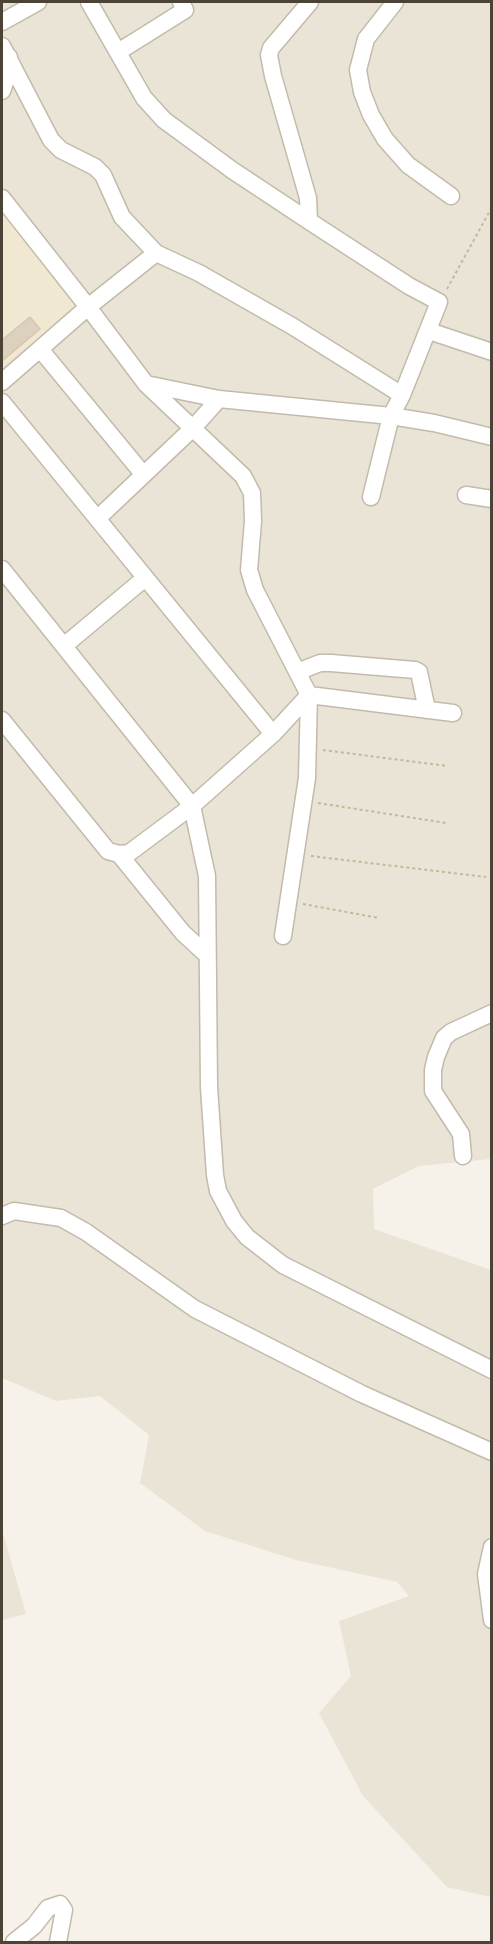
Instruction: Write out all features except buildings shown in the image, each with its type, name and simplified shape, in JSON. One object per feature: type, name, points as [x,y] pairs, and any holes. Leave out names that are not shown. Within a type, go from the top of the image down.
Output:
[{"type":"street","points":[[2,22],[38,2]]},
{"type":"street","points":[[89,2],[144,98],[164,120],[232,170],[309,221],[409,286],[439,302],[429,331],[391,416],[371,497]]},
{"type":"street","points":[[118,52],[185,10],[181,2]]},
{"type":"street","points":[[309,221],[308,198],[269,55],[271,48],[310,2]]},
{"type":"street","points":[[395,2],[366,39],[358,70],[362,92],[371,115],[385,139],[408,165],[451,196]]},
{"type":"street","points":[[2,91],[8,74],[5,52]]},
{"type":"street","points":[[5,52],[51,140],[62,150],[95,166],[103,175],[122,217],[156,254],[199,273],[272,314],[402,395]]},
{"type":"street","points":[[2,198],[146,384],[243,476],[252,493],[253,521],[249,570],[255,590],[309,695],[307,778],[284,936]]},
{"type":"street","points":[[2,382],[88,307],[156,254]]},
{"type":"street","points":[[429,331],[492,352]]},
{"type":"street","points":[[40,349],[143,474]]},
{"type":"street","points":[[146,384],[219,399],[391,416],[492,436]]},
{"type":"street","points":[[98,518],[193,428],[219,399]]},
{"type":"street","points":[[2,402],[273,734]]},
{"type":"street","points":[[466,495],[492,499]]},
{"type":"street","points":[[2,569],[192,806],[207,876],[209,1087],[215,1175],[218,1191],[234,1221],[247,1237],[283,1265],[492,1370]]},
{"type":"street","points":[[65,645],[145,578]]},
{"type":"street","points":[[297,672],[321,663],[415,670],[419,672],[428,710]]},
{"type":"street","points":[[2,720],[108,851],[119,854],[129,853],[192,806],[273,734],[309,695]]},
{"type":"street","points":[[309,695],[453,713]]},
{"type":"street","points":[[119,854],[183,933],[207,955]]},
{"type":"street","points":[[463,1156],[461,1134],[433,1091],[435,1064],[444,1038],[451,1032],[492,1014]]},
{"type":"street","points":[[2,1216],[14,1212],[61,1218],[86,1232],[195,1309],[362,1394],[492,1452]]},
{"type":"street","points":[[492,1547],[486,1574],[492,1620]]},
{"type":"street","points":[[14,1942],[34,1926],[48,1908],[60,1904],[64,1910],[58,1942]]},
{"type":"path","points":[[439,302],[492,207]]},
{"type":"path","points":[[308,748],[447,766]]},
{"type":"path","points":[[303,801],[446,823]]},
{"type":"path","points":[[296,855],[486,877]]},
{"type":"path","points":[[288,901],[379,918]]},
{"type":"shaded area","points":[[2,2],[491,2],[491,1159],[419,1166],[373,1189],[374,1229],[491,1270],[491,1897],[447,1887],[363,1796],[319,1713],[351,1676],[339,1621],[409,1596],[397,1582],[296,1560],[205,1531],[140,1483],[149,1435],[100,1396],[56,1401],[2,1378]]},
{"type":"shaded area","points":[[2,205],[79,306],[2,367]]},
{"type":"shaded area","points":[[2,1530],[26,1614],[2,1620]]}]
